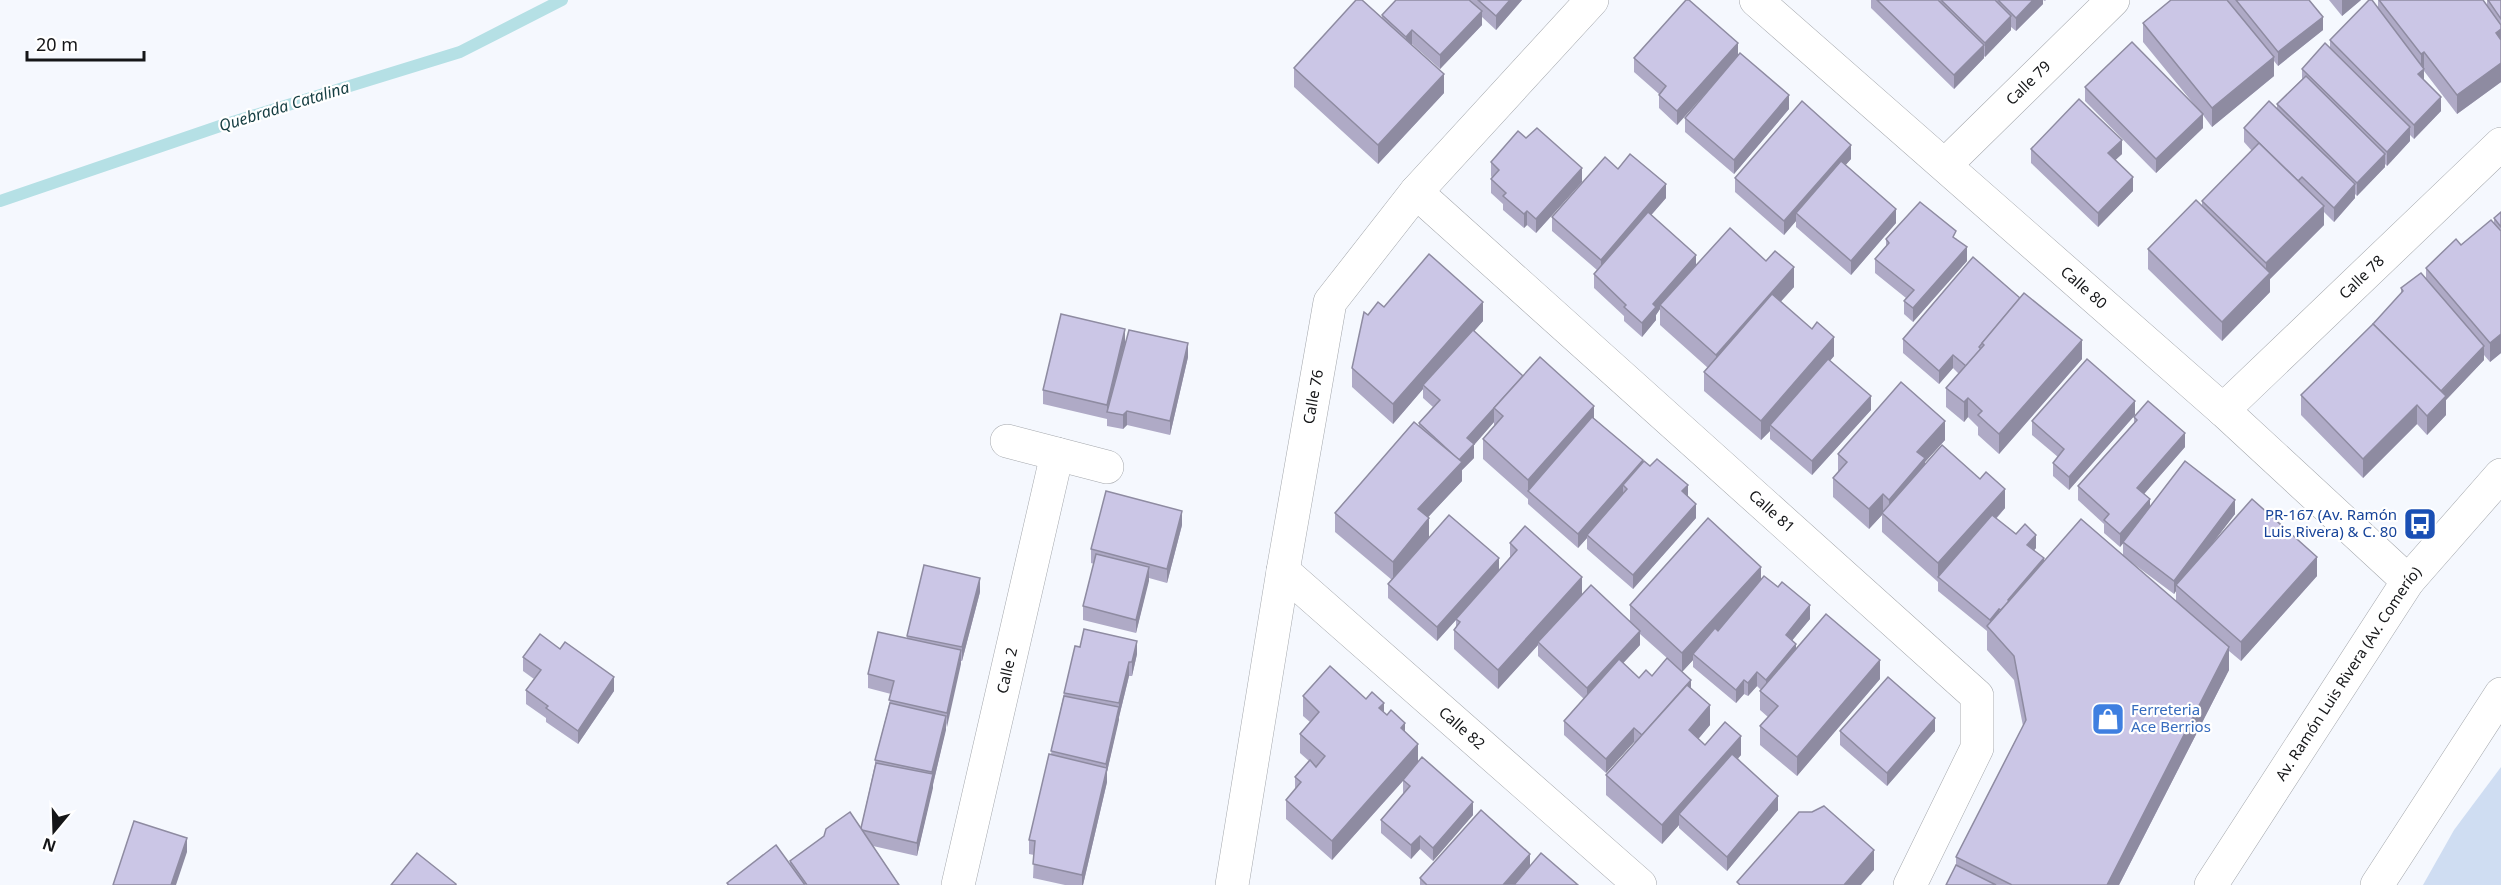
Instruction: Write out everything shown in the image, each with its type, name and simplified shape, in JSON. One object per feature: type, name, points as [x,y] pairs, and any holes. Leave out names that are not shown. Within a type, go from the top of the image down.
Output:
[{"type":"street","name":"Calle 76","points":[[1232,885],[1330,302],[1416,192],[1592,0]]},
{"type":"street","name":"Calle 80","points":[[1756,0],[2223,410],[2408,581]]},
{"type":"street","name":"Calle 79","points":[[1945,165],[2113,0]]},
{"type":"street","name":"Calle 78","points":[[2223,410],[2501,144]]},
{"type":"street","name":"Calle 81","points":[[1416,192],[1977,696],[1977,748],[1910,885]]},
{"type":"street","points":[[1007,441],[1107,467]]},
{"type":"street","name":"Calle 2","points":[[958,885],[1057,454]]},
{"type":"street","name":"Av. Ramón Luis Rivera (Av. Comerío)","points":[[2211,885],[2408,581],[2501,475]]},
{"type":"street","name":"Calle 82","points":[[1283,571],[1640,885]]},
{"type":"street","points":[[2377,885],[2501,694]]},
{"type":"shaded area","points":[[2501,767],[2501,885],[2423,885],[2454,830]]},
{"type":"building","points":[[1356,0],[1362,0],[1444,74],[1378,145],[1294,68]]},
{"type":"building","points":[[1396,0],[1469,0],[1482,11],[1440,55],[1412,30],[1406,37],[1382,15]]},
{"type":"building","points":[[1478,0],[1510,0],[1496,16]]},
{"type":"building","points":[[1686,0],[1689,0],[1738,43],[1677,111],[1659,95],[1666,86],[1634,58]]},
{"type":"building","points":[[1877,0],[1938,0],[1984,45],[1954,75]]},
{"type":"building","points":[[1941,0],[1995,0],[2011,16],[1985,43]]},
{"type":"building","points":[[1998,0],[2033,0],[2016,18]]},
{"type":"building","points":[[2171,0],[2227,0],[2274,57],[2212,108],[2143,23]]},
{"type":"building","points":[[2236,0],[2309,0],[2323,17],[2278,52]]},
{"type":"building","points":[[2369,0],[2372,0],[2424,69],[2418,74],[2441,97],[2414,125],[2330,40]]},
{"type":"building","points":[[2379,0],[2483,0],[2501,25],[2501,29],[2496,33],[2501,40],[2501,63],[2457,95],[2424,52],[2421,54]]},
{"type":"building","points":[[2488,0],[2501,0],[2501,19]]},
{"type":"building","points":[[2132,42],[2203,114],[2156,159],[2085,87]]},
{"type":"building","points":[[2325,43],[2410,127],[2387,152],[2302,69]]},
{"type":"building","points":[[1740,53],[1789,95],[1734,160],[1685,118]]},
{"type":"building","points":[[2306,76],[2385,154],[2357,183],[2277,104]]},
{"type":"building","points":[[2079,99],[2122,140],[2108,153],[2133,177],[2098,213],[2031,149]]},
{"type":"building","points":[[1802,101],[1851,145],[1784,221],[1735,178]]},
{"type":"building","points":[[2269,101],[2355,184],[2334,208],[2302,177],[2298,181],[2244,128]]},
{"type":"building","points":[[1537,128],[1582,168],[1536,219],[1527,211],[1524,214],[1503,196],[1506,193],[1491,179],[1499,170],[1491,162],[1518,131],[1526,138]]},
{"type":"building","points":[[2259,143],[2324,206],[2266,263],[2202,201]]},
{"type":"building","points":[[1630,154],[1666,184],[1601,260],[1552,217],[1605,157],[1618,169]]},
{"type":"building","points":[[1841,161],[1896,209],[1851,261],[1796,213]]},
{"type":"building","points":[[2196,200],[2270,273],[2222,322],[2148,249]]},
{"type":"building","points":[[1920,202],[1956,231],[1953,237],[1967,247],[1913,308],[1904,301],[1914,290],[1875,259],[1889,243],[1886,239]]},
{"type":"building","points":[[1648,212],[1696,255],[1653,304],[1656,307],[1642,323],[1594,274]]},
{"type":"building","points":[[2501,212],[2501,227],[2494,218]]},
{"type":"building","points":[[2491,220],[2501,231],[2501,334],[2490,343],[2426,268],[2456,239],[2461,245]]},
{"type":"building","points":[[1730,228],[1766,261],[1775,251],[1794,267],[1716,355],[1660,305]]},
{"type":"building","points":[[1429,254],[1483,302],[1393,404],[1352,368],[1364,312],[1368,315],[1378,302],[1384,307]]},
{"type":"building","points":[[1973,257],[2020,298],[1966,366],[1953,355],[1939,371],[1903,339]]},
{"type":"building","points":[[2421,273],[2484,346],[2441,391],[2373,324],[2403,291],[2401,288]]},
{"type":"building","points":[[2024,293],[2082,340],[1999,434],[1978,415],[1982,411],[1968,398],[1964,402],[1946,388],[1984,345],[1982,343]]},
{"type":"building","points":[[1772,294],[1812,329],[1817,322],[1834,337],[1761,421],[1704,372]]},
{"type":"building","points":[[1061,314],[1125,329],[1107,405],[1043,390]]},
{"type":"building","points":[[2373,324],[2446,396],[2427,416],[2417,405],[2363,459],[2301,395]]},
{"type":"building","points":[[1129,330],[1188,343],[1170,421],[1127,411],[1123,415],[1107,412]]},
{"type":"building","points":[[1473,330],[1523,376],[1467,438],[1474,444],[1459,460],[1419,423],[1440,400],[1423,385]]},
{"type":"building","points":[[1540,357],[1594,406],[1528,480],[1483,439],[1503,416],[1494,408]]},
{"type":"building","points":[[1828,359],[1871,396],[1812,461],[1770,425]]},
{"type":"building","points":[[2087,359],[2135,401],[2069,477],[2053,463],[2064,449],[2032,421]]},
{"type":"building","points":[[1901,382],[1945,421],[1917,452],[1925,458],[1889,500],[1883,494],[1869,509],[1833,478],[1847,462],[1838,454]]},
{"type":"building","points":[[2148,401],[2185,433],[2137,488],[2150,499],[2120,534],[2104,520],[2109,514],[2078,486],[2137,420],[2134,417]]},
{"type":"building","points":[[1592,417],[1643,460],[1578,534],[1528,491]]},
{"type":"building","points":[[1414,422],[1462,462],[1418,509],[1429,518],[1393,562],[1335,513]]},
{"type":"building","points":[[1942,445],[1980,479],[1986,472],[2005,489],[1938,563],[1882,513]]},
{"type":"building","points":[[1657,459],[1688,485],[1682,491],[1696,504],[1633,575],[1587,535],[1627,489],[1623,485],[1644,461],[1650,466]]},
{"type":"building","points":[[2185,461],[2235,500],[2174,581],[2123,542]]},
{"type":"building","points":[[1106,491],[1182,511],[1167,569],[1091,549]]},
{"type":"building","points":[[2252,499],[2317,557],[2241,642],[2176,585]]},
{"type":"building","points":[[1449,515],[1499,558],[1437,627],[1388,584]]},
{"type":"building","points":[[1992,515],[2016,534],[2025,524],[2036,535],[2027,545],[2044,558],[2009,601],[1990,620],[1938,577]]},
{"type":"building","points":[[1708,518],[1761,567],[1682,653],[1630,605]]},
{"type":"building","points":[[2081,519],[2229,647],[2107,885],[2012,885],[1956,857],[2026,720],[2014,656],[1987,626]]},
{"type":"building","points":[[1525,526],[1582,577],[1498,670],[1454,630],[1460,622],[1456,619],[1517,550],[1510,543]]},
{"type":"building","points":[[1096,554],[1149,567],[1136,620],[1083,606]]},
{"type":"building","points":[[924,565],[980,578],[962,647],[907,636]]},
{"type":"building","points":[[1764,576],[1778,587],[1782,582],[1810,605],[1786,635],[1796,644],[1766,680],[1757,672],[1748,683],[1744,680],[1736,690],[1693,654],[1715,628],[1718,631]]},
{"type":"building","points":[[1591,585],[1640,631],[1587,688],[1538,642]]},
{"type":"building","points":[[1826,614],[1880,660],[1797,757],[1760,726],[1778,706],[1760,691]]},
{"type":"building","points":[[1084,629],[1137,641],[1132,662],[1129,662],[1119,703],[1064,693],[1075,646],[1080,647]]},
{"type":"building","points":[[878,632],[961,650],[947,713],[889,700],[894,681],[868,674]]},
{"type":"building","points":[[540,634],[560,649],[565,642],[614,677],[578,731],[526,690],[541,670],[523,657]]},
{"type":"building","points":[[1667,658],[1691,680],[1642,735],[1634,728],[1606,759],[1564,721],[1619,659],[1639,678],[1646,670],[1652,676]]},
{"type":"building","points":[[1330,666],[1366,699],[1372,692],[1384,703],[1379,708],[1387,715],[1391,710],[1405,723],[1401,728],[1418,744],[1332,841],[1286,800],[1301,782],[1295,777],[1310,760],[1316,767],[1325,756],[1300,734],[1319,712],[1303,696]]},
{"type":"building","points":[[1888,677],[1935,718],[1887,773],[1840,731]]},
{"type":"building","points":[[1687,685],[1710,705],[1689,730],[1705,745],[1725,722],[1741,736],[1662,825],[1606,775]]},
{"type":"building","points":[[1064,696],[1119,707],[1106,764],[1051,751]]},
{"type":"building","points":[[890,703],[946,716],[932,772],[875,760]]},
{"type":"building","points":[[1049,754],[1107,768],[1082,875],[1033,864],[1035,841],[1029,840]]},
{"type":"building","points":[[1732,754],[1778,796],[1727,857],[1679,814]]},
{"type":"building","points":[[1422,757],[1473,802],[1433,848],[1420,836],[1411,845],[1381,820],[1410,786],[1403,780]]},
{"type":"building","points":[[876,763],[933,774],[917,843],[862,830]]},
{"type":"building","points":[[1824,806],[1874,850],[1844,885],[1740,885],[1737,882],[1799,812],[1812,812]]},
{"type":"building","points":[[1481,810],[1530,854],[1503,885],[1427,885],[1420,878]]},
{"type":"building","points":[[850,812],[899,885],[807,885],[790,861],[824,836],[826,829]]},
{"type":"building","points":[[134,821],[187,838],[171,885],[113,885]]},
{"type":"building","points":[[776,845],[805,885],[729,885],[727,883]]},
{"type":"building","points":[[417,853],[456,884],[456,885],[391,885]]},
{"type":"building","points":[[1541,853],[1578,885],[1514,885]]},
{"type":"building","points":[[1956,865],[1996,885],[1946,885]]},
{"type":"waterway","name":"Quebrada Catalina","points":[[0,201],[220,126],[460,52],[562,0]]},
{"type":"place","name":"PR-167 (Av. Ramón Luis Rivera) & C. 80","points":[[2420,524]]},
{"type":"place","name":"Ferreteria Ace Berrios","points":[[2108,719]]}]
